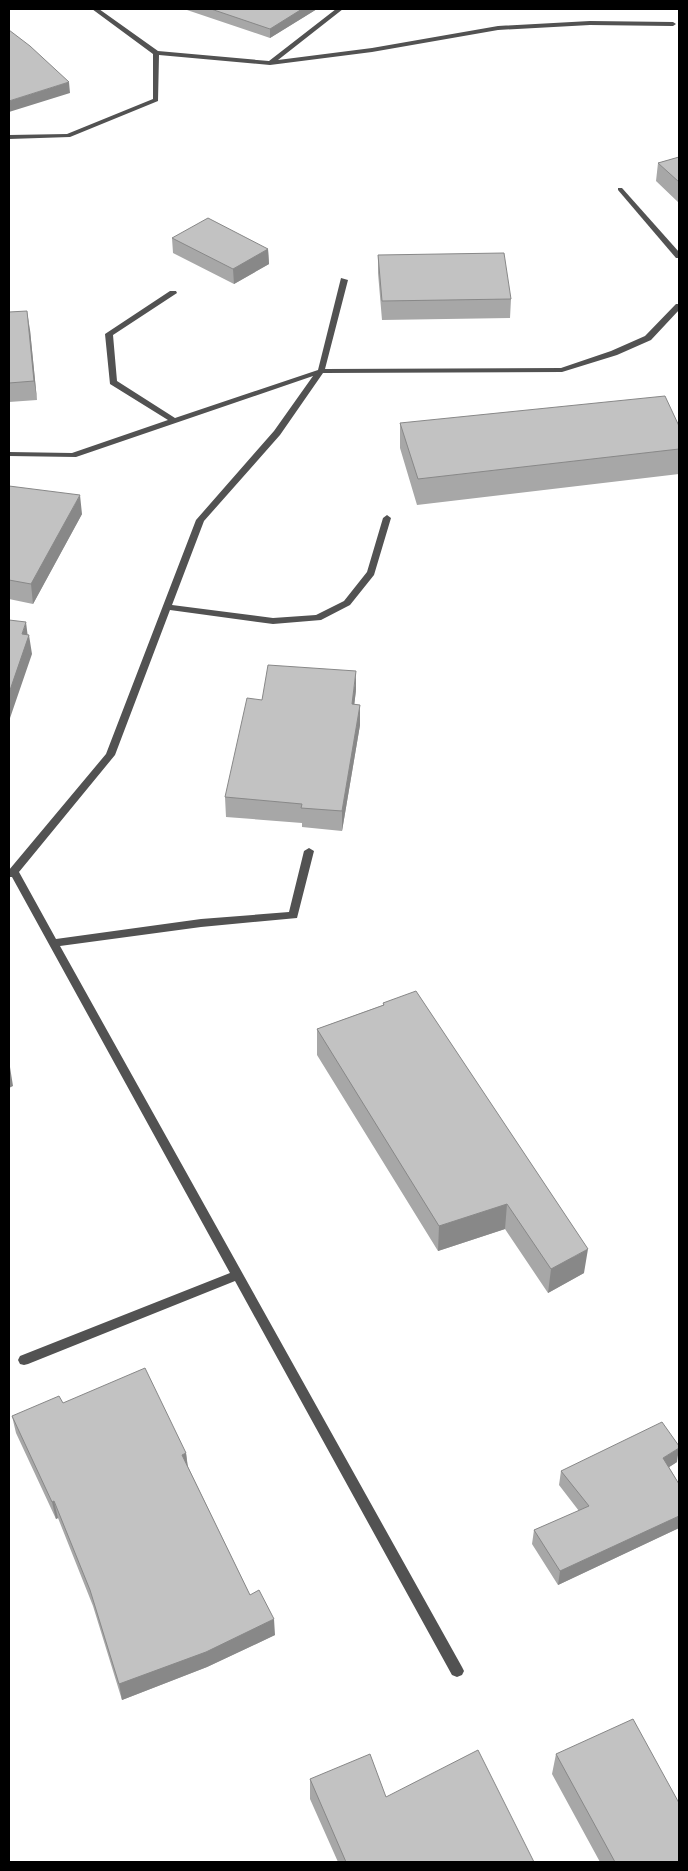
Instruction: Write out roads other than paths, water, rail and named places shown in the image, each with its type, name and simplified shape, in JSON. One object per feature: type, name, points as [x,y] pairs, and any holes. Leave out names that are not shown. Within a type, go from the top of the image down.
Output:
[{"type":"street","points":[[94,9],[156,53],[269,63],[372,50],[498,28],[590,23],[673,24]]},
{"type":"street","points":[[269,63],[340,9]]},
{"type":"street","points":[[9,137],[68,136],[156,100],[156,53]]},
{"type":"street","points":[[620,189],[679,256]]},
{"type":"street","points":[[344,280],[321,371],[277,433],[200,520],[110,755],[11,873],[54,943],[457,1671]]},
{"type":"street","points":[[173,293],[109,334],[113,382],[174,421]]},
{"type":"street","points":[[9,454],[73,455],[321,371],[562,370],[614,353],[648,338],[679,306]]},
{"type":"street","points":[[167,607],[273,621],[318,618],[347,603],[371,573],[386,518]]},
{"type":"street","points":[[54,943],[201,923],[293,915],[309,851]]},
{"type":"street","points":[[24,1360],[237,1274]]}]
